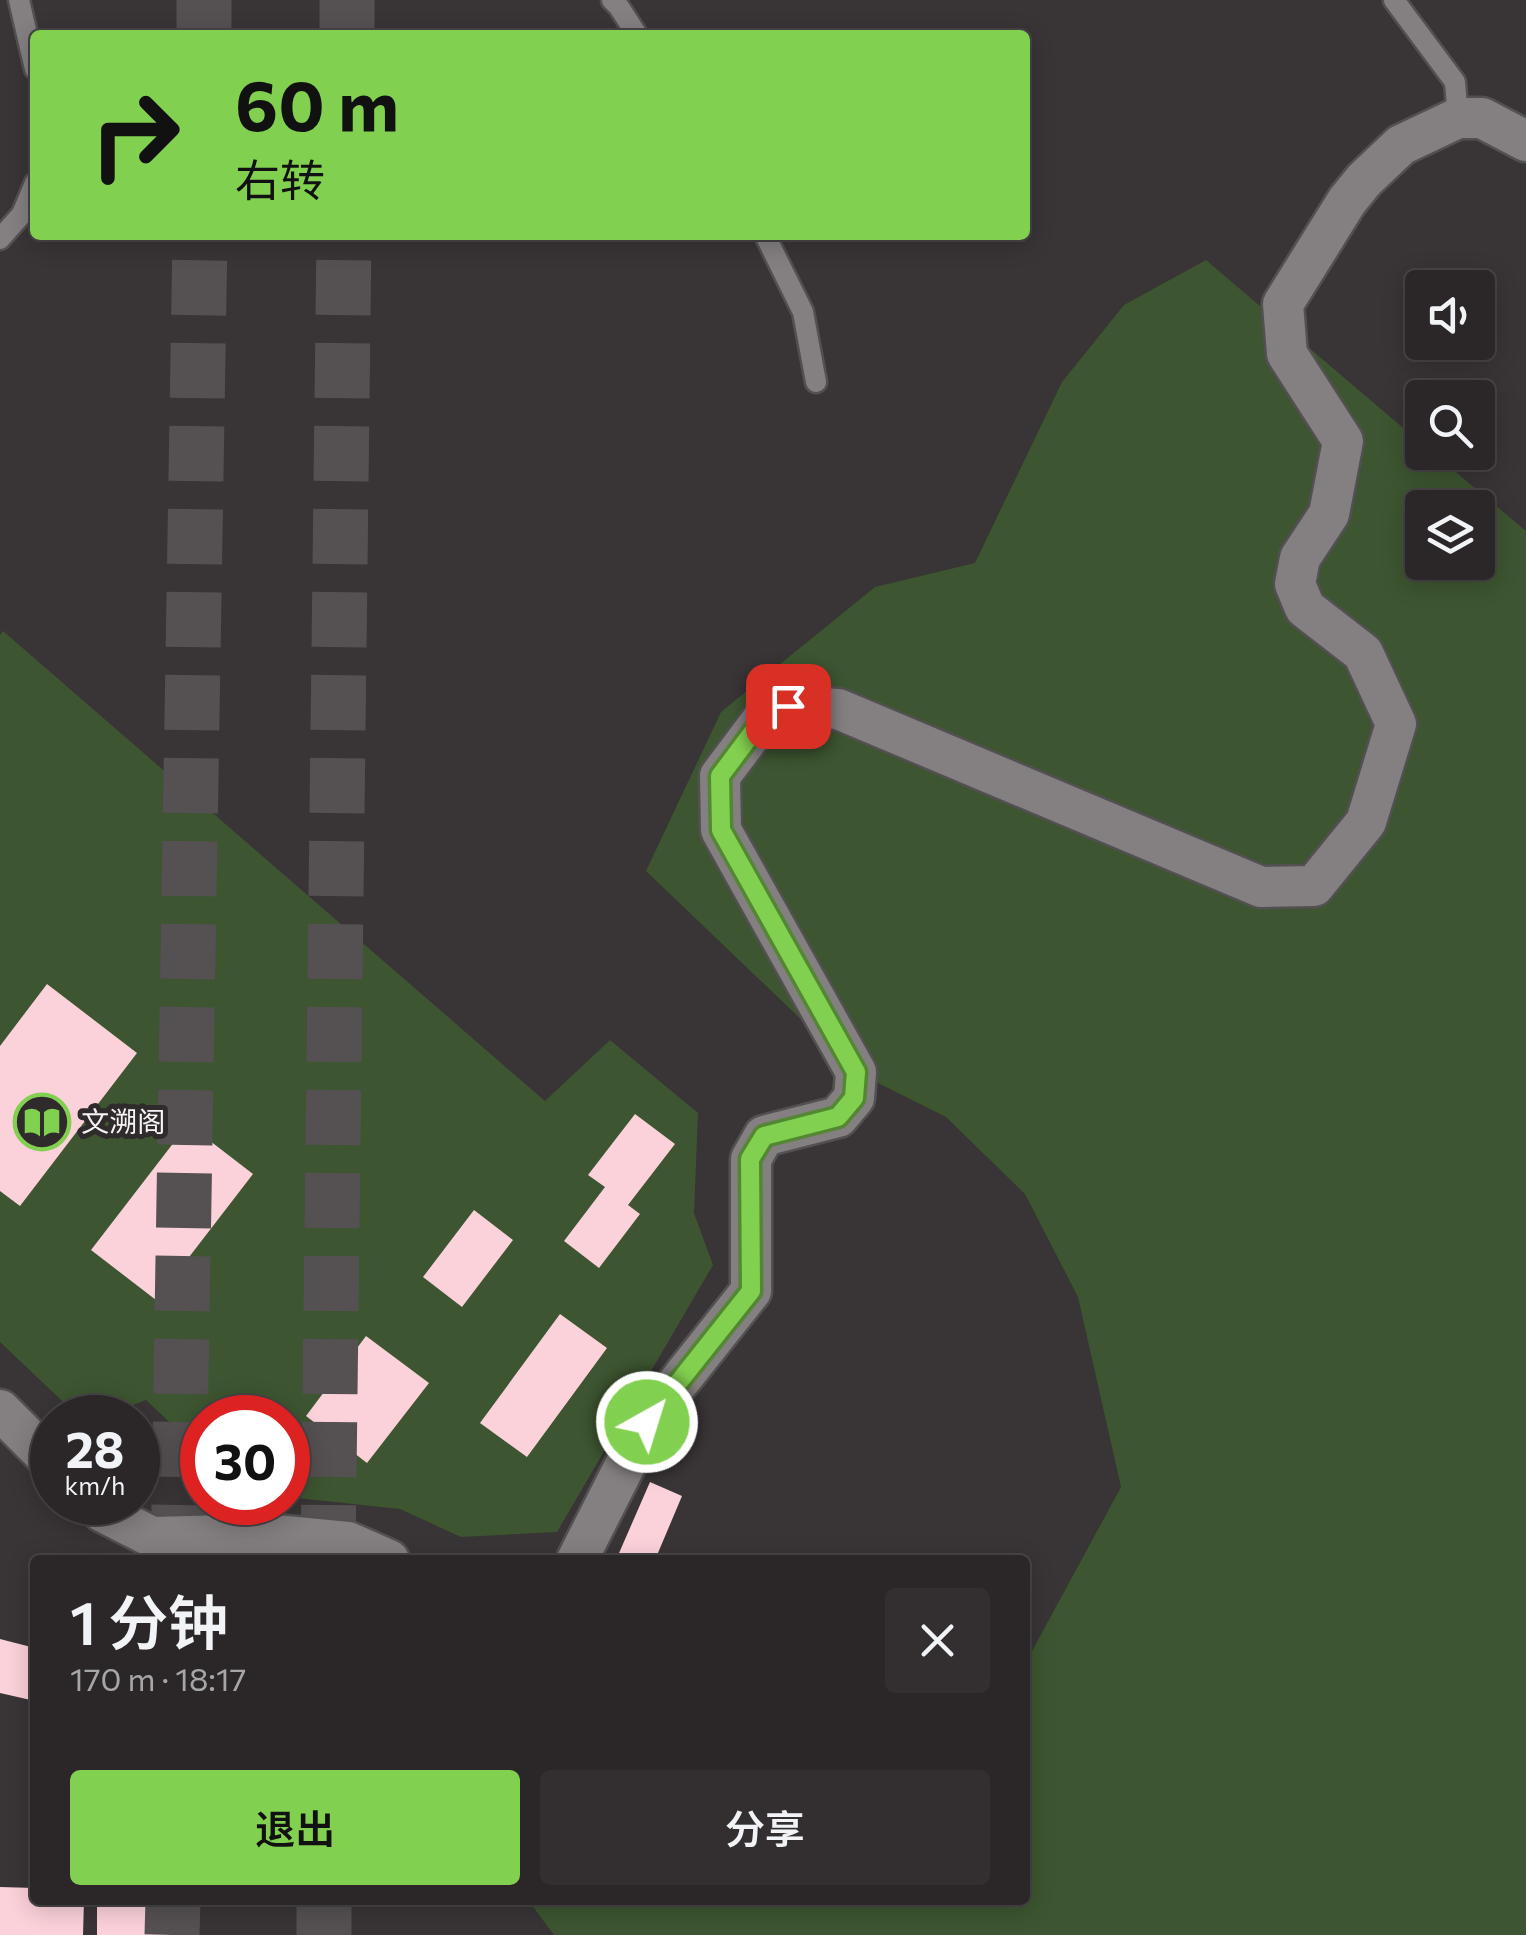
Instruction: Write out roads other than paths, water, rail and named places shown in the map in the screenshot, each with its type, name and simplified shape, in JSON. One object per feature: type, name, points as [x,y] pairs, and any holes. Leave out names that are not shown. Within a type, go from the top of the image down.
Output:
[{"type":"street","points":[[580,1555],[647,1422],[751,1291],[750,1159],[764,1136],[838,1117],[854,1098],[856,1072],[721,830],[720,776],[765,716],[788,706],[838,709],[1261,886],[1314,886],[1366,822],[1396,724],[1363,653],[1304,608],[1295,584],[1300,558],[1329,514],[1343,441],[1288,354],[1283,304],[1347,201],[1401,145],[1458,118],[1482,118],[1526,141]]},
{"type":"street","points":[[0,1410],[30,1440]]},
{"type":"street","points":[[128,1525],[152,1537],[265,1534],[348,1542],[378,1555]]},
{"type":"lane","points":[[19,0],[30,48]]},
{"type":"lane","points":[[612,0],[634,30]]},
{"type":"lane","points":[[1394,0],[1455,82],[1458,118]]},
{"type":"lane","points":[[0,240],[22,214],[30,195]]},
{"type":"lane","points":[[767,240],[803,312],[816,382]]},
{"type":"tunnel","points":[[204,0],[204,30]]},
{"type":"tunnel","points":[[347,0],[347,30]]},
{"type":"tunnel","points":[[178,1555],[200,240]]},
{"type":"tunnel","points":[[328,1555],[344,240]]},
{"type":"tunnel","points":[[172,1935],[173,1905]]},
{"type":"tunnel","points":[[324,1905],[324,1935]]},
{"type":"place","name":"文溯阁","points":[[42,1122]]}]
